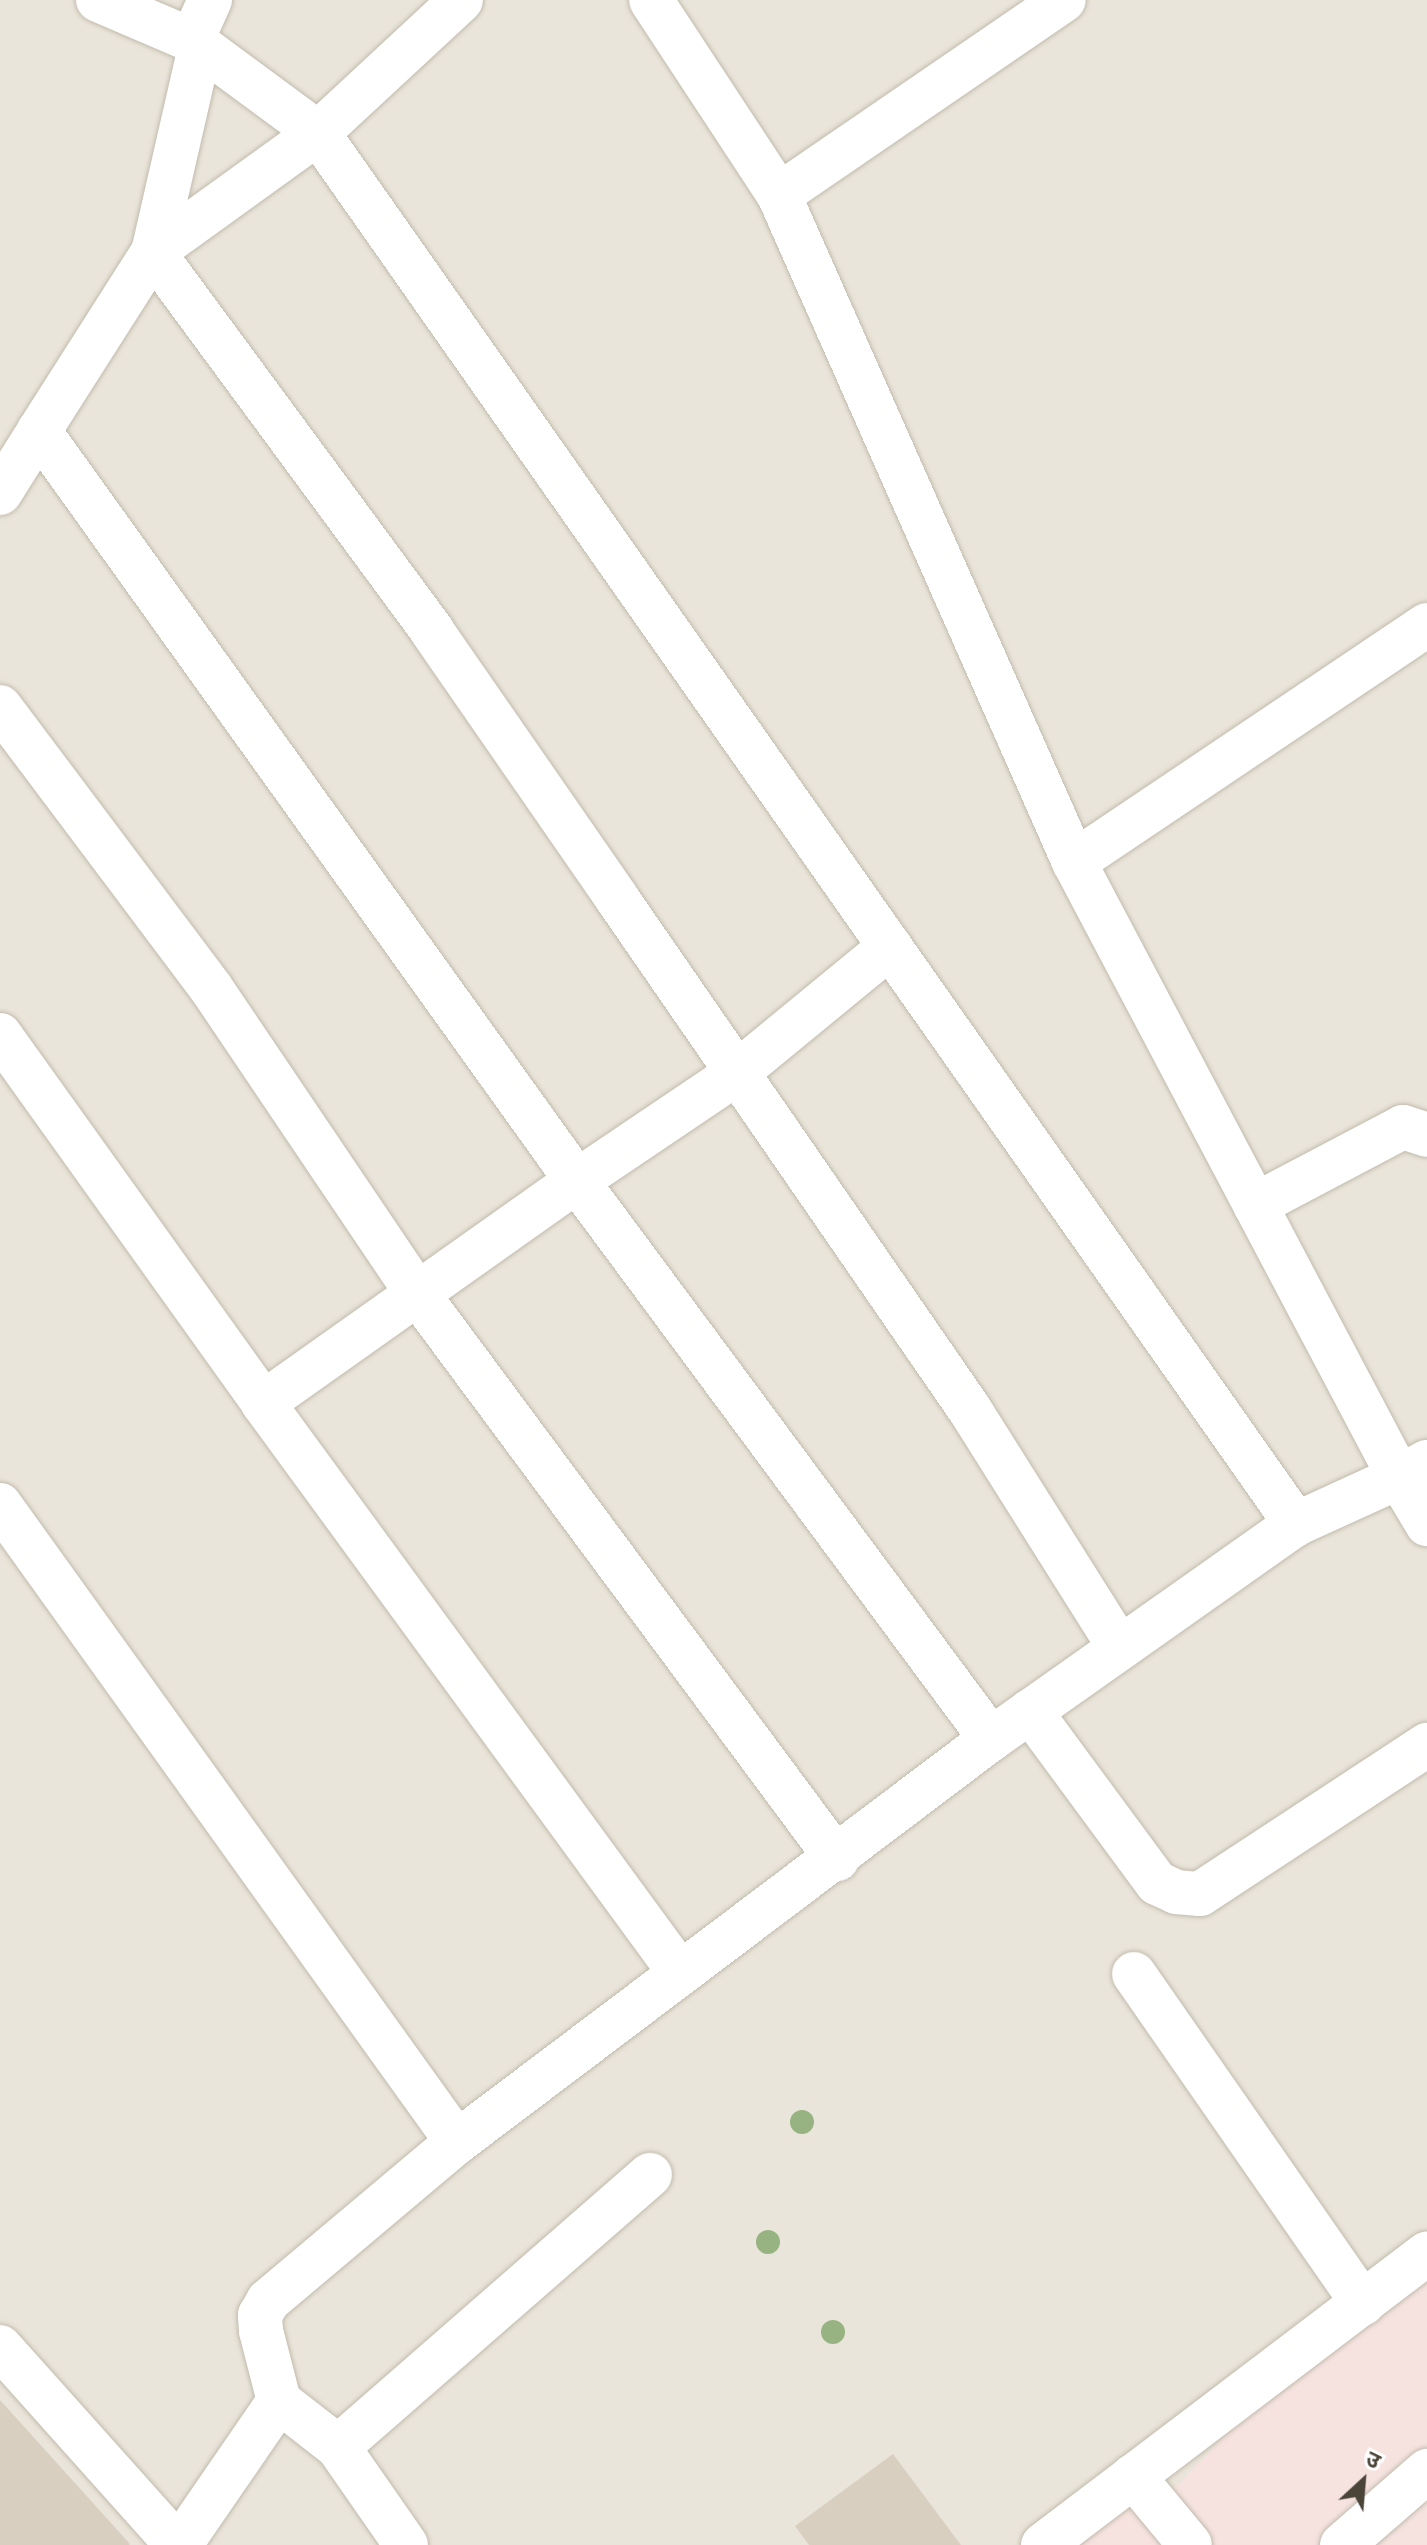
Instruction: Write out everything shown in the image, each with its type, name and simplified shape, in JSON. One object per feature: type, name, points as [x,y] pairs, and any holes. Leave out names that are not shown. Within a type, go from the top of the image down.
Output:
[{"type":"street","points":[[98,0],[192,40],[318,133],[1296,1524]]},
{"type":"street","points":[[0,493],[153,252],[198,56],[192,40],[210,0]]},
{"type":"street","points":[[153,252],[318,133],[461,0]]},
{"type":"street","points":[[651,0],[779,195],[1074,862],[1255,1205],[1413,1470],[1427,1524]]},
{"type":"street","points":[[779,195],[1064,0]]},
{"type":"street","points":[[153,252],[432,631],[734,1075],[970,1410],[1120,1648]]},
{"type":"street","points":[[39,431],[577,1181],[991,1739]]},
{"type":"street","points":[[1074,862],[1427,625]]},
{"type":"street","points":[[0,707],[211,988],[417,1293],[837,1859]]},
{"type":"street","points":[[263,1403],[577,1181],[734,1075],[890,947]]},
{"type":"street","points":[[0,1035],[263,1403],[680,1973]]},
{"type":"street","points":[[1255,1205],[1403,1127],[1427,1135]]},
{"type":"street","points":[[406,2545],[338,2447],[279,2401],[261,2331],[260,2315],[268,2301],[457,2142],[837,1859],[991,1739],[1296,1524],[1413,1470]]},
{"type":"street","points":[[0,1505],[457,2142]]},
{"type":"street","points":[[1030,1711],[1157,1883],[1188,1893],[1200,1894],[1427,1745]]},
{"type":"street","points":[[1134,1974],[1363,2303]]},
{"type":"street","points":[[338,2447],[650,2175]]},
{"type":"street","points":[[1043,2545],[1427,2254]]},
{"type":"street","points":[[0,2347],[179,2545],[279,2401]]},
{"type":"street","points":[[1342,2545],[1427,2471]]},
{"type":"street","points":[[1133,2476],[1190,2545]]},
{"type":"shaded area","points":[[0,0],[1427,0],[1427,2545],[0,2545]]},
{"type":"shaded area","points":[[1427,2237],[1427,2545],[1051,2545],[1180,2483],[1365,2288]]},
{"type":"building","points":[[0,2400],[130,2544],[129,2545],[0,2545]]},
{"type":"building","points":[[893,2454],[961,2545],[809,2545],[795,2526]]}]
